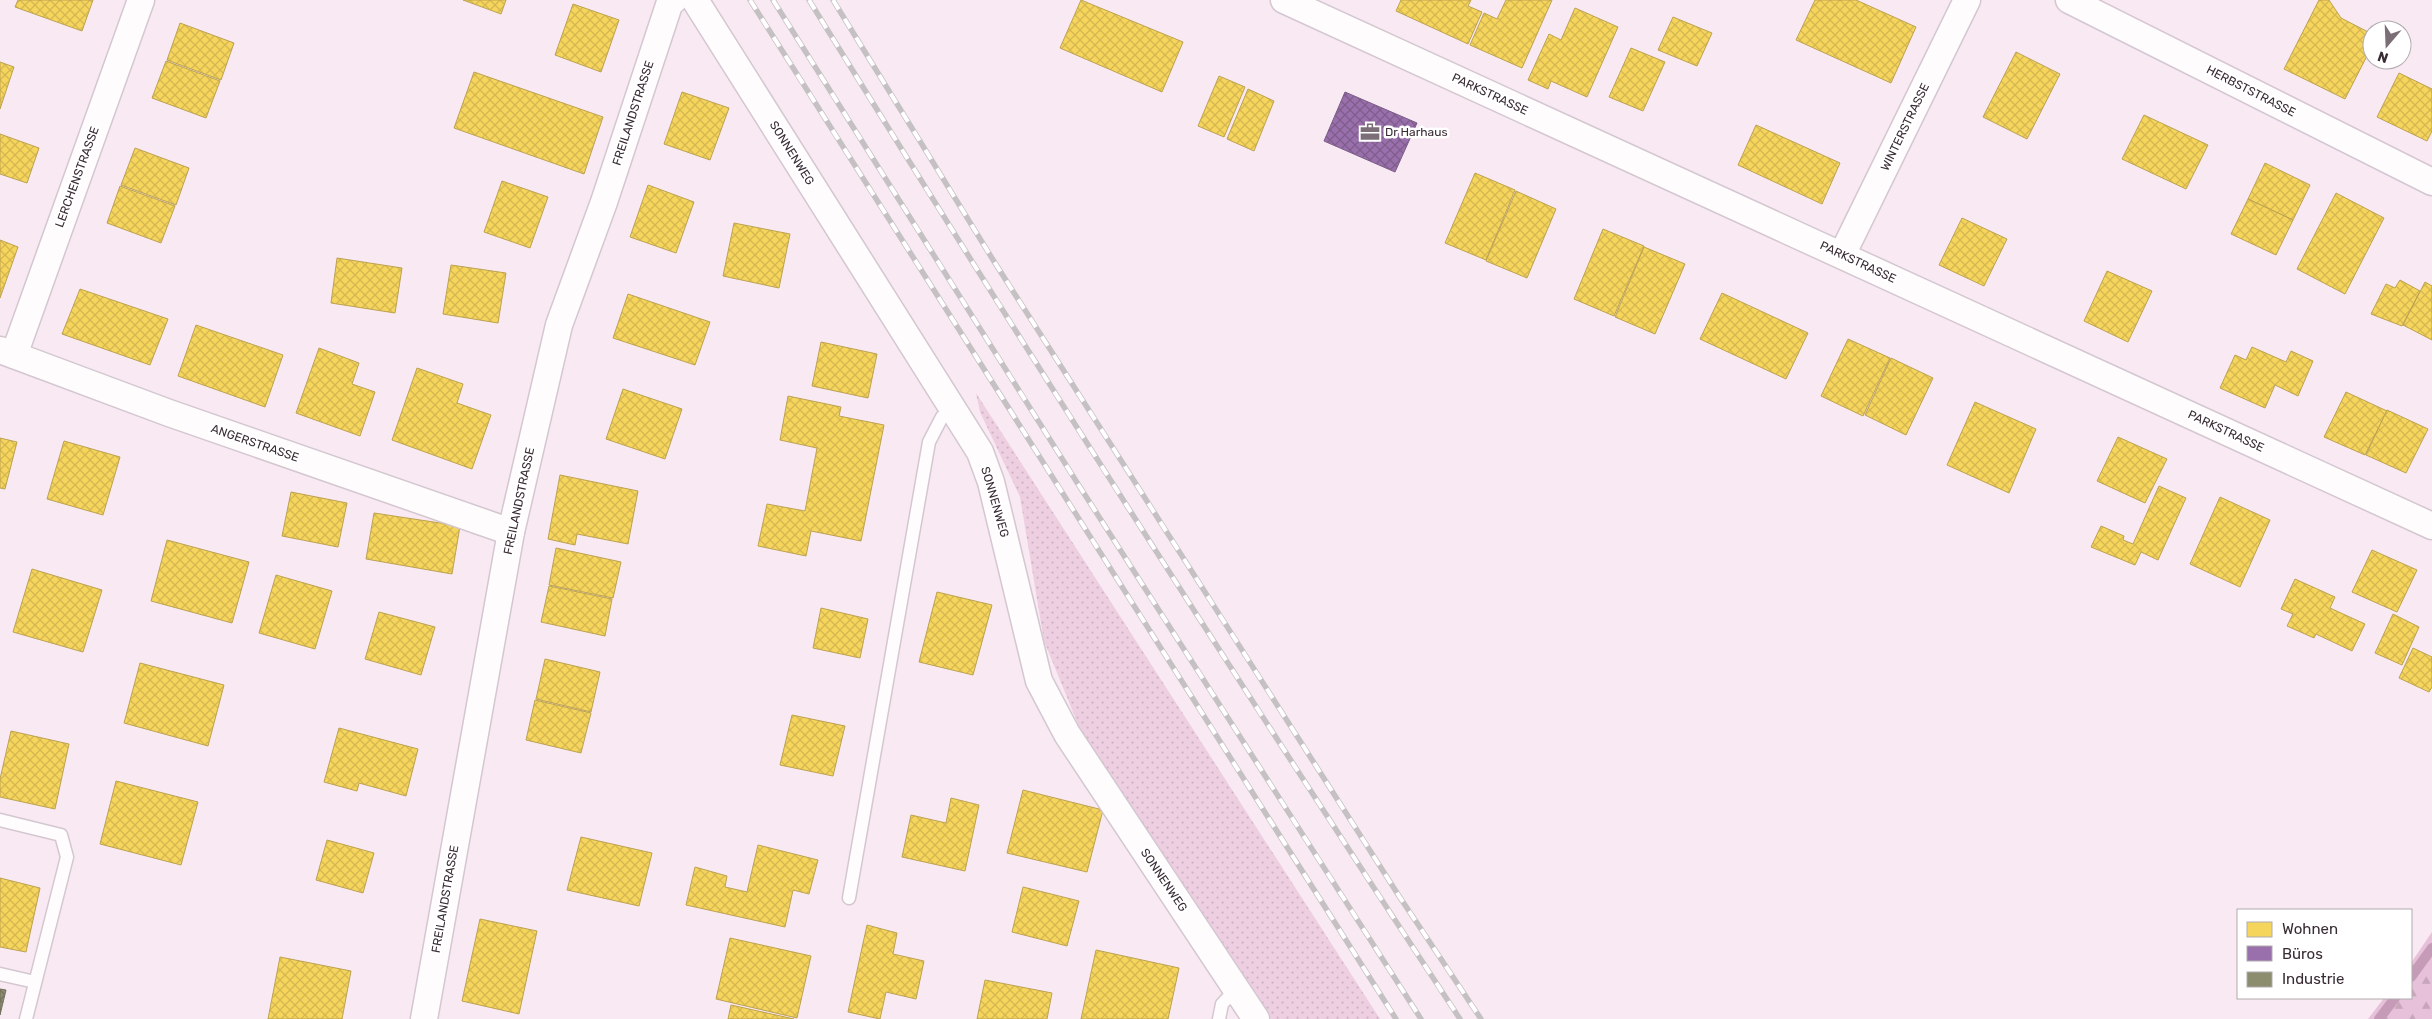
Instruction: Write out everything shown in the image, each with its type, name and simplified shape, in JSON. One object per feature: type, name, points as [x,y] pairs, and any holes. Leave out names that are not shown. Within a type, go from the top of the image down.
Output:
[{"type":"street","name":"LERCHENSTRASSE","points":[[7,352],[140,0]]},
{"type":"street","name":"FREILANDSTRASSE","points":[[424,1019],[511,532],[559,325],[604,202],[670,2],[674,0]]},
{"type":"street","name":"SONNENWEG","points":[[696,0],[980,452],[991,482],[1039,681],[1067,734],[1256,1019]]},
{"type":"street","name":"PARKSTRASSE","points":[[1284,0],[2432,526]]},
{"type":"street","name":"WINTERSTRASSE","points":[[1842,255],[1967,0]]},
{"type":"street","name":"HERBSTSTRASSE","points":[[2069,0],[2432,182]]},
{"type":"street","name":"ANGERSTRASSE","points":[[7,352],[169,413],[511,532]]},
{"type":"lane","points":[[849,898],[929,442],[942,417],[954,410]]},
{"type":"lane","points":[[0,820],[61,835],[67,857],[26,1019]]},
{"type":"lane","points":[[0,974],[35,982]]},
{"type":"lane","points":[[1219,1019],[1222,1004],[1236,989]]},
{"type":"shaded area","points":[[976,393],[1380,1019],[1271,1019],[1082,734],[1044,641],[1020,497],[980,412]]},
{"type":"green space","points":[[2432,932],[2432,1019],[2368,1019],[2383,999],[2412,999],[2412,962]]},
{"type":"building: Wohnen","points":[[18,0],[93,0],[82,31],[15,7]]},
{"type":"building: Wohnen","points":[[463,0],[506,0],[501,14]]},
{"type":"building: Wohnen","points":[[1081,0],[1183,42],[1162,92],[1060,48]]},
{"type":"building: Wohnen","points":[[1401,0],[1471,0],[1468,6],[1482,12],[1468,44],[1396,11]]},
{"type":"building: Wohnen","points":[[1506,0],[1552,0],[1522,68],[1470,45],[1484,13],[1497,19]]},
{"type":"building: Wohnen","points":[[1815,0],[1856,0],[1916,27],[1891,83],[1796,40]]},
{"type":"building: Wohnen","points":[[2319,0],[2329,0],[2341,18],[2362,29],[2362,66],[2345,99],[2284,69]]},
{"type":"building: Wohnen","points":[[573,4],[619,20],[601,72],[555,55]]},
{"type":"building: Wohnen","points":[[1575,8],[1618,27],[1587,97],[1551,81],[1548,89],[1528,80],[1549,34],[1561,40]]},
{"type":"building: Wohnen","points":[[1673,17],[1712,33],[1697,66],[1658,50]]},
{"type":"building: Wohnen","points":[[180,23],[234,43],[221,80],[167,60]]},
{"type":"building: Wohnen","points":[[1631,48],[1665,62],[1643,111],[1609,97]]},
{"type":"building: Wohnen","points":[[2016,52],[2060,74],[2027,139],[1983,117]]},
{"type":"building: Wohnen","points":[[166,61],[220,81],[206,118],[152,98]]},
{"type":"building: Wohnen","points":[[0,62],[14,67],[0,109]]},
{"type":"building: Wohnen","points":[[474,72],[603,117],[584,174],[454,128]]},
{"type":"building: Wohnen","points":[[2399,73],[2432,89],[2432,131],[2427,141],[2377,117]]},
{"type":"building: Wohnen","points":[[1219,76],[1245,87],[1224,137],[1198,126]]},
{"type":"building: Wohnen","points":[[1248,89],[1274,101],[1254,151],[1227,139]]},
{"type":"building: Wohnen","points":[[682,92],[729,108],[710,160],[664,144]]},
{"type":"building: Wohnen","points":[[2144,115],[2208,145],[2186,189],[2122,159]]},
{"type":"building: Wohnen","points":[[1756,125],[1840,163],[1822,204],[1738,165]]},
{"type":"building: Wohnen","points":[[0,134],[39,148],[27,183],[0,174]]},
{"type":"building: Wohnen","points":[[135,148],[189,168],[176,205],[121,185]]},
{"type":"building: Wohnen","points":[[2265,163],[2310,185],[2293,220],[2248,199]]},
{"type":"building: Wohnen","points":[[1475,173],[1515,190],[1486,260],[1445,243]]},
{"type":"building: Wohnen","points":[[502,181],[548,197],[530,248],[484,232]]},
{"type":"building: Wohnen","points":[[648,185],[694,202],[676,253],[630,237]]},
{"type":"building: Wohnen","points":[[120,186],[175,206],[161,243],[107,223]]},
{"type":"building: Wohnen","points":[[1516,191],[1556,209],[1527,278],[1486,261]]},
{"type":"building: Wohnen","points":[[2336,193],[2384,218],[2345,294],[2297,269]]},
{"type":"building: Wohnen","points":[[2248,199],[2293,220],[2276,255],[2231,234]]},
{"type":"building: Wohnen","points":[[1962,218],[2007,239],[1984,286],[1939,265]]},
{"type":"building: Wohnen","points":[[734,223],[790,234],[779,288],[723,276]]},
{"type":"building: Wohnen","points":[[1603,229],[1644,246],[1614,316],[1574,299]]},
{"type":"building: Wohnen","points":[[0,240],[18,247],[0,298]]},
{"type":"building: Wohnen","points":[[1644,247],[1685,264],[1655,334],[1615,317]]},
{"type":"building: Wohnen","points":[[337,258],[402,268],[395,313],[331,303]]},
{"type":"building: Wohnen","points":[[451,265],[506,273],[498,323],[443,314]]},
{"type":"building: Wohnen","points":[[2107,271],[2152,291],[2128,342],[2084,321]]},
{"type":"building: Wohnen","points":[[2400,280],[2420,291],[2402,326],[2371,314],[2386,284],[2395,288]]},
{"type":"building: Wohnen","points":[[2425,282],[2432,286],[2432,340],[2403,325]]},
{"type":"building: Wohnen","points":[[80,289],[168,319],[150,365],[62,334]]},
{"type":"building: Wohnen","points":[[1722,293],[1808,333],[1786,379],[1700,339]]},
{"type":"building: Wohnen","points":[[628,294],[710,322],[695,365],[613,338]]},
{"type":"building: Wohnen","points":[[196,325],[283,355],[265,407],[178,376]]},
{"type":"building: Wohnen","points":[[1848,339],[1890,358],[1863,416],[1821,396]]},
{"type":"building: Wohnen","points":[[821,342],[877,354],[868,398],[812,386]]},
{"type":"building: Wohnen","points":[[2252,347],[2286,362],[2291,351],[2313,361],[2298,396],[2275,385],[2265,408],[2220,388],[2235,355],[2246,360]]},
{"type":"building: Wohnen","points":[[319,348],[359,363],[352,384],[375,392],[360,436],[296,413]]},
{"type":"building: Wohnen","points":[[1891,358],[1933,378],[1906,435],[1865,415]]},
{"type":"building: Wohnen","points":[[417,368],[463,384],[457,403],[491,415],[472,469],[392,440]]},
{"type":"building: Wohnen","points":[[623,389],[682,409],[665,459],[606,439]]},
{"type":"building: Wohnen","points":[[2346,392],[2387,411],[2365,455],[2324,437]]},
{"type":"building: Wohnen","points":[[788,396],[841,407],[839,416],[884,425],[861,541],[811,531],[806,556],[758,546],[767,504],[805,511],[817,448],[780,440]]},
{"type":"building: Wohnen","points":[[1975,402],[2036,429],[2009,493],[1947,465]]},
{"type":"building: Wohnen","points":[[2387,410],[2428,429],[2406,473],[2366,455]]},
{"type":"building: Wohnen","points":[[2118,437],[2167,459],[2145,503],[2097,481]]},
{"type":"building: Wohnen","points":[[0,438],[17,442],[5,489],[0,488]]},
{"type":"building: Wohnen","points":[[64,441],[120,457],[103,515],[47,499]]},
{"type":"building: Wohnen","points":[[560,475],[638,491],[628,544],[577,534],[575,545],[548,539]]},
{"type":"building: Wohnen","points":[[2159,486],[2186,498],[2158,560],[2141,552],[2135,565],[2091,547],[2101,526],[2124,536],[2123,540],[2133,544]]},
{"type":"building: Wohnen","points":[[291,492],[347,503],[338,547],[282,536]]},
{"type":"building: Wohnen","points":[[2220,497],[2270,520],[2240,587],[2190,564]]},
{"type":"building: Wohnen","points":[[374,513],[460,526],[452,574],[366,559]]},
{"type":"building: Wohnen","points":[[167,540],[249,562],[232,623],[151,601]]},
{"type":"building: Wohnen","points":[[556,548],[621,562],[613,598],[549,585]]},
{"type":"building: Wohnen","points":[[2372,550],[2417,570],[2397,612],[2352,592]]},
{"type":"building: Wohnen","points":[[32,569],[102,590],[83,652],[13,632]]},
{"type":"building: Wohnen","points":[[276,575],[332,591],[315,649],[259,633]]},
{"type":"building: Wohnen","points":[[2295,579],[2335,597],[2330,608],[2365,624],[2352,651],[2316,634],[2314,638],[2287,626],[2293,614],[2281,609]]},
{"type":"building: Wohnen","points":[[549,586],[612,599],[605,636],[541,622]]},
{"type":"building: Wohnen","points":[[937,592],[992,605],[973,675],[919,662]]},
{"type":"building: Wohnen","points":[[821,608],[868,619],[860,658],[813,648]]},
{"type":"building: Wohnen","points":[[379,612],[435,627],[421,675],[365,659]]},
{"type":"building: Wohnen","points":[[2393,614],[2419,627],[2402,665],[2375,653]]},
{"type":"building: Wohnen","points":[[2413,648],[2432,657],[2432,687],[2429,692],[2399,678]]},
{"type":"building: Wohnen","points":[[545,659],[600,672],[591,712],[536,699]]},
{"type":"building: Wohnen","points":[[140,663],[224,685],[208,746],[124,723]]},
{"type":"building: Wohnen","points":[[535,700],[591,713],[581,753],[526,740]]},
{"type":"building: Wohnen","points":[[792,715],[845,726],[833,776],[780,765]]},
{"type":"building: Wohnen","points":[[339,728],[418,749],[406,796],[359,783],[357,791],[324,782]]},
{"type":"building: Wohnen","points":[[11,731],[69,744],[55,809],[0,797],[0,779]]},
{"type":"building: Wohnen","points":[[116,781],[198,802],[181,865],[100,844]]},
{"type":"building: Wohnen","points":[[1023,790],[1103,810],[1087,872],[1007,853]]},
{"type":"building: Wohnen","points":[[951,798],[979,805],[965,871],[902,857],[911,815],[946,823]]},
{"type":"building: Wohnen","points":[[581,837],[652,853],[639,906],[567,890]]},
{"type":"building: Wohnen","points":[[327,840],[374,853],[363,893],[316,880]]},
{"type":"building: Wohnen","points":[[758,845],[818,860],[809,894],[793,890],[785,927],[686,905],[695,867],[727,876],[725,887],[747,892]]},
{"type":"building: Wohnen","points":[[0,878],[40,888],[26,952],[0,947]]},
{"type":"building: Wohnen","points":[[1023,887],[1079,901],[1067,946],[1012,932]]},
{"type":"building: Wohnen","points":[[480,919],[537,931],[519,1014],[462,1001]]},
{"type":"building: Wohnen","points":[[867,925],[897,933],[893,954],[924,961],[916,999],[886,992],[880,1019],[848,1012]]},
{"type":"building: Wohnen","points":[[730,938],[811,956],[797,1018],[716,999]]},
{"type":"building: Wohnen","points":[[1096,950],[1179,968],[1168,1019],[1081,1019]]},
{"type":"building: Wohnen","points":[[280,957],[351,971],[342,1019],[268,1019]]},
{"type":"building: Wohnen","points":[[985,980],[1052,993],[1047,1019],[977,1019]]},
{"type":"building: Wohnen","points":[[731,1005],[794,1019],[728,1019]]},
{"type":"building: Büros","name":"Dr Harhaus","points":[[1345,92],[1417,123],[1395,172],[1324,141]]},
{"type":"building: Industrie","points":[[0,989],[6,990],[0,1015]]},
{"type":"waterway","points":[[2412,976],[2432,948]]},
{"type":"waterway","points":[[2379,1019],[2394,999]]},
{"type":"railway","points":[[750,0],[1396,1019]]},
{"type":"railway","points":[[773,0],[1078,484],[1421,1019]]},
{"type":"railway","points":[[809,0],[1131,512],[1294,766],[1460,1019]]},
{"type":"railway","points":[[833,0],[995,263],[1399,896],[1481,1019]]},
{"type":"place","name":"Dr Harhaus","points":[[1370,132]]}]
